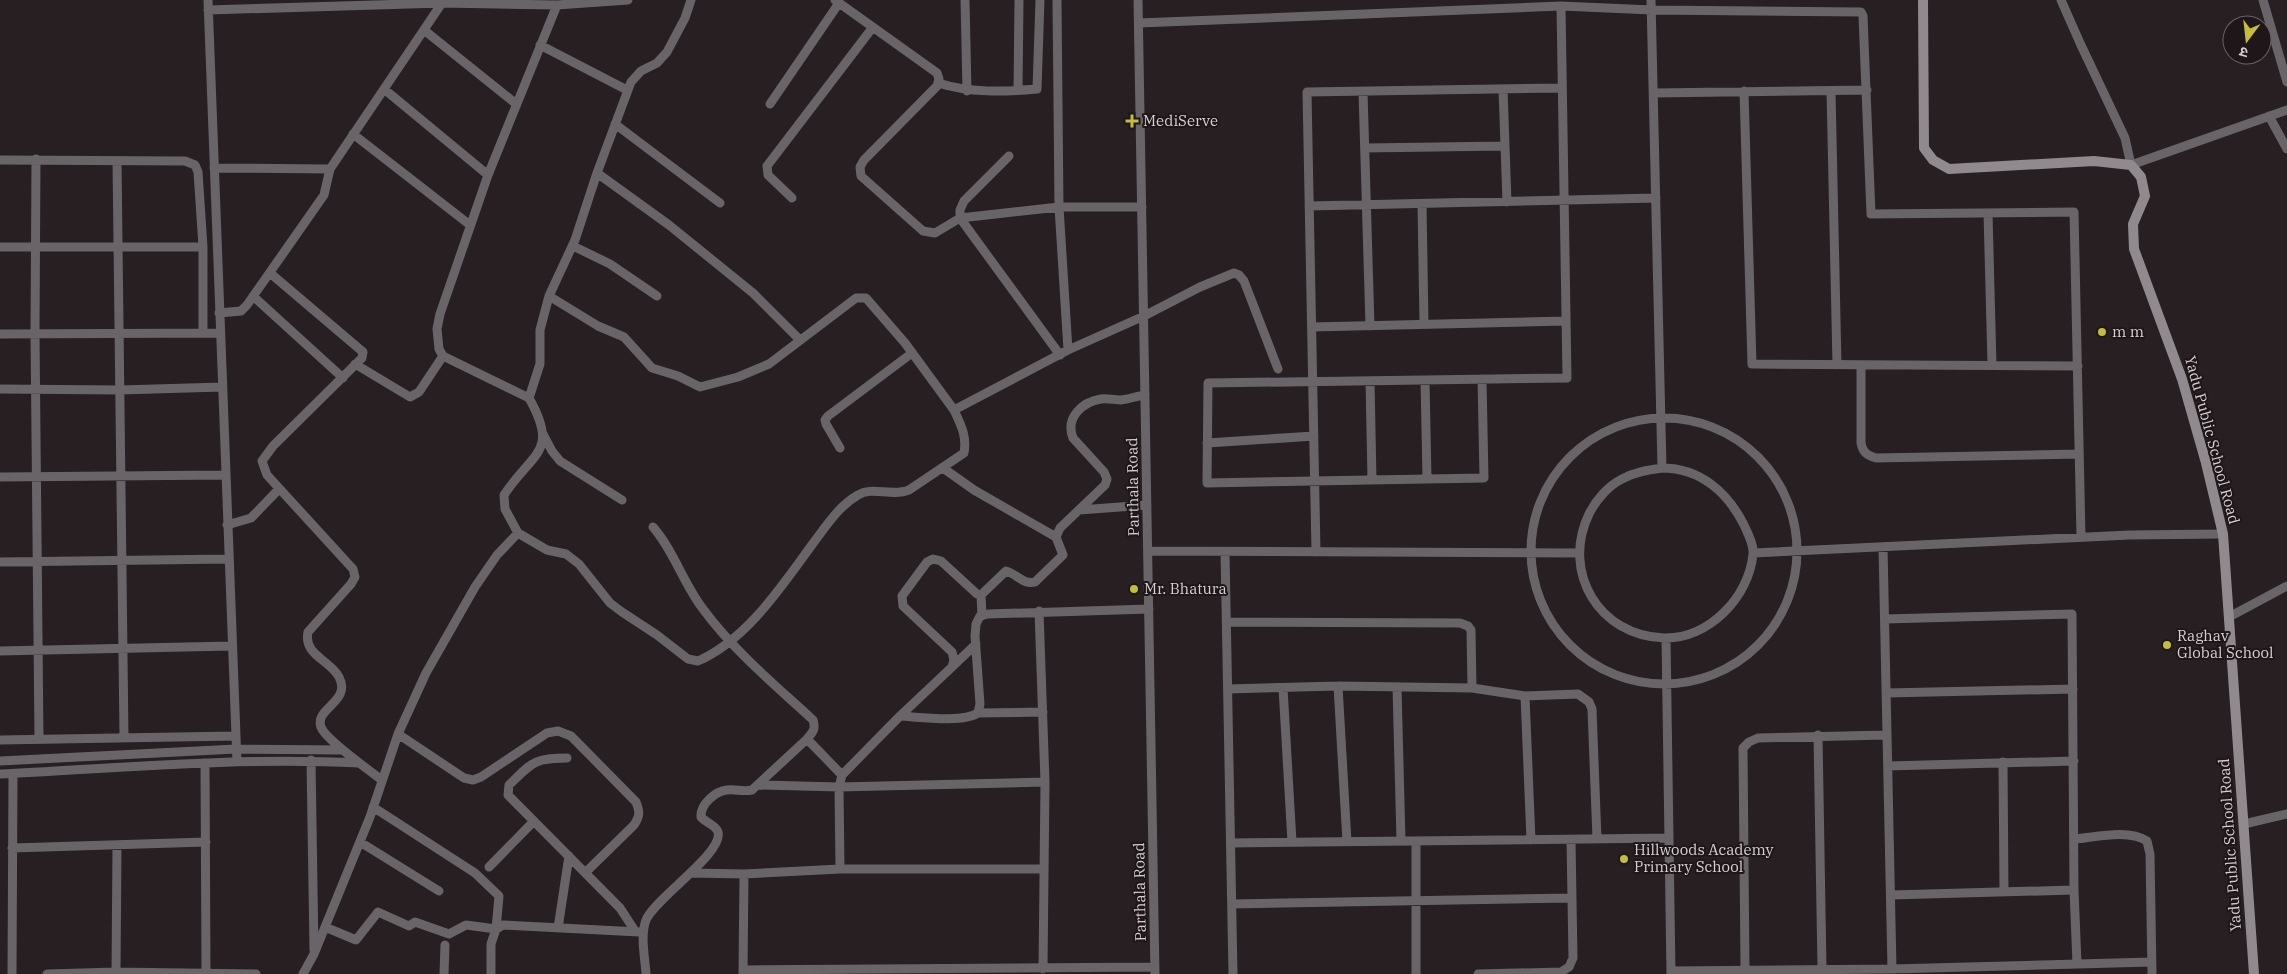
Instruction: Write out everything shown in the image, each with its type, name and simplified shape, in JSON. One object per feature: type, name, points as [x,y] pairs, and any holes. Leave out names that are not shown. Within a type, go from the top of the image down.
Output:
[{"type":"street","points":[[237,762],[208,5],[557,4],[628,0]]},
{"type":"street","points":[[528,398],[540,364],[540,330],[549,296],[573,246],[596,173],[631,82],[642,71],[657,63],[667,52],[685,18],[691,0]]},
{"type":"street","points":[[965,0],[967,90]]},
{"type":"street","points":[[1018,90],[1019,0]]},
{"type":"street","points":[[938,82],[967,90],[1037,88],[1040,0]]},
{"type":"street","points":[[1058,0],[1059,207],[1064,352]]},
{"type":"street","name":"Parthala Road","points":[[1138,0],[1155,971]]},
{"type":"street","points":[[1922,0],[1924,148],[1932,160],[1949,169],[2094,161],[2130,165],[2287,110]]},
{"type":"street","name":"Yadu Public School Road","points":[[2061,0],[2125,138],[2130,165],[2141,177],[2145,196],[2133,224],[2134,249],[2182,379],[2206,463],[2222,534],[2254,974]]},
{"type":"street","points":[[2263,0],[2287,82]]},
{"type":"street","points":[[770,104],[837,1],[937,73],[938,82],[930,94],[864,160],[860,172],[861,176],[923,231],[935,233],[960,218],[1059,207],[1142,207]]},
{"type":"street","points":[[219,313],[241,310],[270,273],[324,195],[330,169],[442,3]]},
{"type":"street","points":[[557,4],[516,103],[470,225],[437,322],[439,349],[443,356],[528,398],[539,415],[543,434],[560,461],[622,500]]},
{"type":"street","points":[[1139,23],[1561,6],[1652,5],[1858,11],[1863,16],[1871,214],[2074,212],[2080,537]]},
{"type":"street","points":[[1652,5],[1662,468]]},
{"type":"street","points":[[1482,379],[1484,478],[1207,483],[1208,383],[1313,382],[1482,379],[1567,378],[1561,6]]},
{"type":"street","points":[[792,198],[768,175],[768,166],[872,27]]},
{"type":"street","points":[[424,30],[516,103]]},
{"type":"street","points":[[540,45],[628,90]]},
{"type":"street","points":[[1316,552],[1307,92],[1562,88]]},
{"type":"street","points":[[384,89],[488,175]]},
{"type":"street","points":[[1503,89],[1507,202]]},
{"type":"street","points":[[1832,90],[1837,365]]},
{"type":"street","points":[[1654,92],[1867,90]]},
{"type":"street","points":[[1363,92],[1370,326]]},
{"type":"street","points":[[1744,92],[1752,364],[2078,366]]},
{"type":"street","points":[[2269,116],[2287,149]]},
{"type":"street","points":[[615,124],[720,203]]},
{"type":"street","points":[[353,134],[470,225]]},
{"type":"street","points":[[1365,148],[1505,146]]},
{"type":"street","points":[[1009,156],[964,201],[960,210],[960,218],[1064,352]]},
{"type":"street","points":[[36,159],[35,334],[39,738]]},
{"type":"street","points":[[0,160],[185,161],[195,165],[198,172],[202,247],[203,333]]},
{"type":"street","points":[[117,161],[124,737]]},
{"type":"street","points":[[214,168],[330,169]]},
{"type":"street","points":[[596,173],[669,225],[753,293],[800,340]]},
{"type":"street","points":[[1310,206],[1656,198]]},
{"type":"street","points":[[1422,204],[1424,324]]},
{"type":"street","points":[[1988,213],[1992,365]]},
{"type":"street","points":[[573,246],[610,264],[657,296]]},
{"type":"street","points":[[0,247],[202,247]]},
{"type":"street","points":[[270,273],[363,352],[362,358],[265,456],[262,462],[263,468],[280,488],[353,569],[355,576],[351,584],[308,632],[306,641],[309,648],[339,676],[342,685],[341,693],[322,715],[321,730],[343,750],[382,780]]},
{"type":"street","points":[[954,410],[1064,352],[1234,273],[1239,275],[1244,281],[1278,369]]},
{"type":"street","points":[[253,296],[343,378]]},
{"type":"street","points":[[543,434],[540,448],[504,495],[505,509],[518,533],[547,550],[566,554],[578,564],[610,603],[688,659],[698,661],[729,642],[774,596],[835,514],[856,495],[864,491],[899,494],[909,490],[964,453],[966,442],[964,432],[954,410],[912,353],[873,304],[866,298],[860,296],[831,315],[769,364],[753,372],[706,387],[700,387],[678,376],[659,372],[652,368],[624,337],[598,326],[549,296]]},
{"type":"street","points":[[1312,327],[1566,321]]},
{"type":"street","points":[[0,334],[220,333]]},
{"type":"street","points":[[840,448],[826,424],[825,420],[828,416],[912,353]]},
{"type":"street","points":[[355,364],[410,397],[419,392],[443,356]]},
{"type":"street","points":[[1861,365],[1861,443],[1863,450],[1868,455],[1876,458],[2079,454]]},
{"type":"street","points":[[1425,380],[1426,479]]},
{"type":"street","points":[[1370,381],[1372,480]]},
{"type":"street","points":[[0,389],[120,390],[222,387]]},
{"type":"street","points":[[1056,537],[1060,528],[1104,485],[1106,479],[1104,472],[1073,438],[1070,431],[1072,420],[1078,410],[1101,400],[1122,400],[1145,395]]},
{"type":"street","points":[[1661,418],[1688,422],[1722,431],[1760,458],[1786,495],[1799,550],[1794,586],[1774,627],[1745,657],[1708,677],[1667,684],[1625,678],[1588,660],[1557,631],[1538,594],[1530,552],[1536,512],[1556,471],[1590,439],[1632,421],[1661,418]]},
{"type":"street","points":[[1207,443],[1314,436]]},
{"type":"street","points":[[942,468],[974,490],[1056,537],[1063,555],[1035,582],[1024,582],[1006,571],[981,595],[982,616],[976,624],[980,704],[978,713]]},
{"type":"street","points":[[1662,468],[1697,475],[1721,490],[1737,509],[1749,535],[1753,553],[1748,574],[1729,608],[1715,621],[1694,633],[1666,638],[1645,636],[1621,626],[1602,612],[1588,592],[1581,572],[1578,553],[1582,528],[1593,506],[1606,490],[1622,479],[1643,471],[1662,468]]},
{"type":"street","points":[[0,477],[225,475]]},
{"type":"street","points":[[227,525],[252,518],[280,488]]},
{"type":"street","points":[[1079,510],[1147,505]]},
{"type":"street","points":[[640,932],[652,909],[691,873],[718,839],[718,831],[715,827],[701,817],[701,810],[704,805],[725,790],[746,791],[758,785],[807,739],[815,726],[813,720],[729,642],[697,601],[666,544],[653,527]]},
{"type":"street","points":[[303,974],[314,954],[360,842],[398,734],[426,673],[475,587],[497,555],[518,533]]},
{"type":"street","points":[[1753,553],[2080,537],[2222,534]]},
{"type":"street","points":[[1883,546],[1892,969]]},
{"type":"street","points":[[1148,551],[1578,553]]},
{"type":"street","points":[[1225,552],[1233,974]]},
{"type":"street","points":[[0,562],[228,559]]},
{"type":"street","points":[[952,668],[954,660],[952,652],[904,606],[902,596],[927,562],[933,559],[941,561],[976,594],[981,595]]},
{"type":"street","points":[[2229,617],[2287,586]]},
{"type":"street","points":[[982,616],[1039,611],[1148,609]]},
{"type":"street","points":[[1039,611],[1045,782],[1043,969]]},
{"type":"street","points":[[1885,619],[2072,614],[2074,890],[2077,964]]},
{"type":"street","points":[[1227,622],[1460,623],[1468,626],[1471,630],[1472,688]]},
{"type":"street","points":[[1666,638],[1671,972],[1745,969],[1892,969],[2152,962]]},
{"type":"street","points":[[840,869],[839,787],[842,775],[900,716],[976,644]]},
{"type":"street","points":[[0,651],[232,646]]},
{"type":"street","points":[[1228,689],[1338,686],[1472,688],[1526,696],[1578,694],[1589,702],[1592,709],[1597,839]]},
{"type":"street","points":[[1338,686],[1347,842]]},
{"type":"street","points":[[1397,687],[1401,841]]},
{"type":"street","points":[[1283,688],[1292,842]]},
{"type":"street","points":[[1886,692],[2073,689]]},
{"type":"street","points":[[1526,696],[1530,840]]},
{"type":"street","points":[[900,716],[972,717],[978,713],[1043,712]]},
{"type":"street","points":[[398,734],[464,778],[473,780],[547,733],[558,731],[571,736],[636,802],[640,810],[639,818],[634,825],[586,872]]},
{"type":"street","points":[[1745,969],[1743,748],[1749,742],[1758,738],[1818,735],[1887,735]]},
{"type":"street","points":[[1818,735],[1822,968]]},
{"type":"street","points":[[0,740],[235,736]]},
{"type":"street","points":[[807,739],[842,775]]},
{"type":"street","points":[[0,761],[236,749],[343,750]]},
{"type":"street","points":[[567,758],[547,758],[532,762],[509,785],[508,794],[586,872],[640,932],[646,974]]},
{"type":"street","points":[[0,774],[205,763],[311,760],[359,762]]},
{"type":"street","points":[[311,760],[314,954]]},
{"type":"street","points":[[1888,766],[2074,761]]},
{"type":"street","points":[[2003,762],[2004,892]]},
{"type":"street","points":[[205,763],[206,973]]},
{"type":"street","points":[[12,974],[13,774]]},
{"type":"street","points":[[758,785],[839,787],[1045,782]]},
{"type":"street","points":[[373,807],[475,873],[499,896],[496,929],[491,944],[491,974]]},
{"type":"street","points":[[2244,824],[2287,814]]},
{"type":"street","points":[[489,867],[534,821]]},
{"type":"street","points":[[2075,839],[2129,835],[2140,836],[2147,841],[2150,854],[2152,974]]},
{"type":"street","points":[[1231,843],[1669,838]]},
{"type":"street","points":[[1478,974],[1561,972],[1569,967],[1572,958],[1571,840]]},
{"type":"street","points":[[1416,841],[1416,974]]},
{"type":"street","points":[[12,848],[206,842]]},
{"type":"street","points":[[360,842],[439,891]]},
{"type":"street","points":[[116,972],[117,845]]},
{"type":"street","points":[[558,928],[569,856]]},
{"type":"street","points":[[691,873],[744,874],[840,869],[1044,869]]},
{"type":"street","points":[[744,874],[743,972],[1043,969],[1155,971]]},
{"type":"street","points":[[1891,894],[2074,890]]},
{"type":"street","points":[[1232,904],[1571,898]]},
{"type":"street","points":[[325,927],[356,940],[378,912],[409,926],[415,922],[449,934],[466,925],[496,929],[503,925],[640,932]]},
{"type":"street","points":[[444,974],[445,945]]},
{"type":"street","points":[[47,974],[116,972],[256,974]]},
{"type":"place","name":"MediServe","points":[[1132,121]]},
{"type":"place","name":"m m","points":[[2102,332]]},
{"type":"place","name":"Mr. Bhatura","points":[[1134,589]]},
{"type":"place","name":"Raghav Global School","points":[[2167,645]]},
{"type":"place","name":"Hillwoods Academy Primary School","points":[[1624,859]]}]
